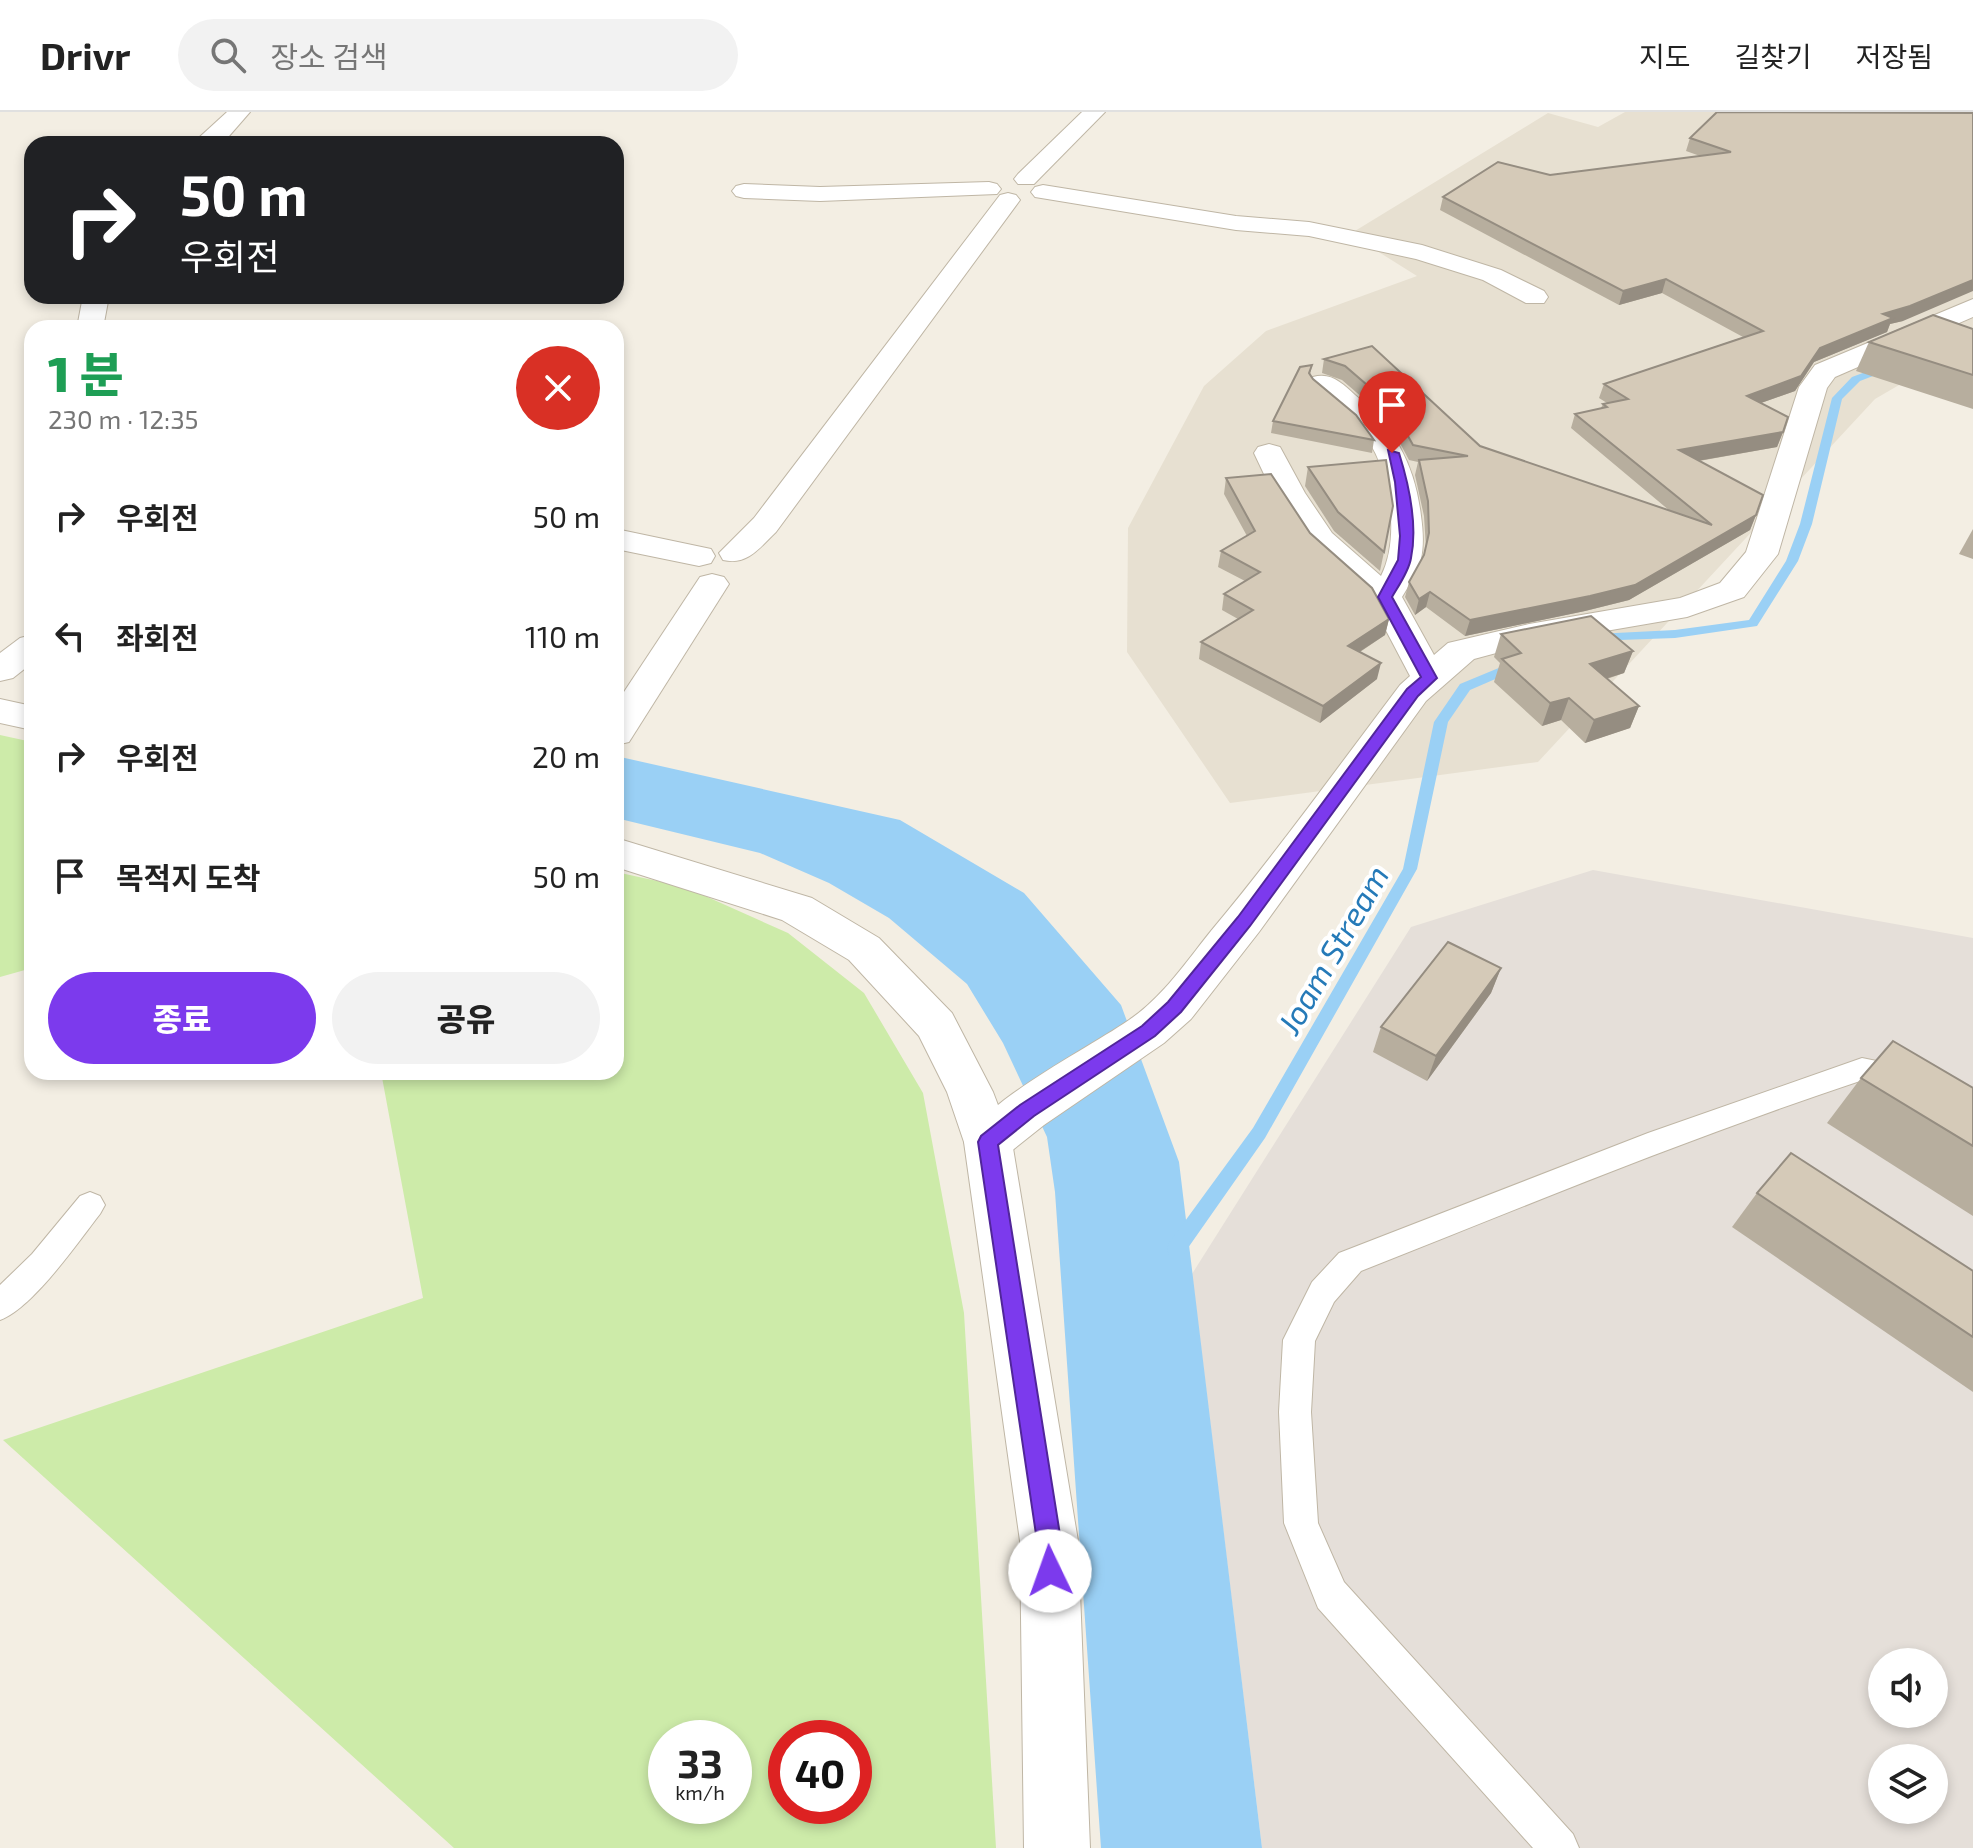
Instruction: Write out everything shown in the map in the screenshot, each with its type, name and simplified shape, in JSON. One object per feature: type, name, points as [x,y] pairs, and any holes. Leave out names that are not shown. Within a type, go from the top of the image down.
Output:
[{"type":"street","points":[[217,136],[239,112]]},
{"type":"street","points":[[624,542],[737,579],[745,572],[748,565],[744,558],[735,553],[765,525],[1016,190],[1094,112]]},
{"type":"street","points":[[744,191],[820,194],[1016,190],[1236,223],[1309,229],[1422,253],[1492,275],[1535,297]]},
{"type":"street","points":[[988,1142],[1027,1111],[1148,1031],[1175,1007],[1244,921],[1413,693],[1429,678],[1461,651],[1529,634],[1687,607],[1732,590],[1762,554],[1813,387],[1825,371],[1973,307]]},
{"type":"street","points":[[1323,383],[1361,413],[1392,453],[1402,482],[1407,536],[1404,560],[1385,597]]},
{"type":"street","points":[[1269,453],[1289,493],[1320,540],[1385,597],[1429,678]]},
{"type":"street","points":[[624,718],[705,570]]},
{"type":"street","points":[[0,670],[24,652]]},
{"type":"street","points":[[0,711],[24,716]]},
{"type":"street","points":[[624,855],[797,909],[864,949],[936,1025],[970,1092],[988,1142],[1049,1541],[1057,1848]]},
{"type":"lane","points":[[1559,1848],[1331,1595],[1301,1523],[1295,1412],[1299,1340],[1323,1292],[1350,1262],[1629,1153],[1862,1069],[1932,1084]]},
{"type":"lane","points":[[0,1306],[43,1263],[90,1205]]},
{"type":"shaded area","points":[[1625,112],[1973,112],[1973,342],[1875,399],[1538,762],[1230,803],[1127,652],[1128,528],[1204,386],[1266,331],[1417,276],[1350,234],[1548,113],[1598,127]]},
{"type":"shaded area","points":[[1593,870],[1973,938],[1973,1848],[1262,1848],[1192,1274],[1411,927]]},
{"type":"green space","points":[[0,735],[24,740],[24,970],[0,977]]},
{"type":"green space","points":[[624,874],[685,887],[788,933],[864,993],[923,1093],[964,1313],[996,1848],[454,1848],[3,1440],[423,1298],[382,1080],[624,1080]]},
{"type":"water","points":[[624,758],[900,820],[1024,893],[1121,1005],[1179,1162],[1262,1848],[1101,1848],[1055,1192],[1047,1137],[1003,1043],[967,984],[889,918],[829,883],[760,853],[624,820]]},
{"type":"building","points":[[1717,112],[1973,113],[1973,280],[1883,314],[1893,318],[1820,348],[1801,376],[1747,396],[1788,417],[1783,432],[1679,450],[1763,495],[1756,515],[1635,585],[1470,620],[1430,592],[1419,599],[1409,582],[1424,555],[1429,533],[1428,501],[1419,460],[1468,456],[1413,445],[1398,418],[1374,391],[1345,366],[1324,359],[1372,346],[1480,446],[1712,525],[1575,414],[1628,399],[1604,384],[1763,331],[1666,279],[1623,291],[1443,197],[1498,162],[1550,175],[1731,152],[1690,138]]},
{"type":"building","points":[[1933,315],[1973,329],[1973,375],[1869,342]]},
{"type":"building","points":[[1312,365],[1309,373],[1313,379],[1356,415],[1374,440],[1273,421],[1300,367]]},
{"type":"building","points":[[1386,460],[1393,506],[1384,552],[1338,512],[1308,467]]},
{"type":"building","points":[[1271,474],[1310,533],[1372,588],[1389,619],[1348,646],[1381,663],[1323,706],[1201,642],[1253,610],[1224,594],[1260,572],[1221,551],[1255,531],[1226,478]]},
{"type":"building","points":[[1591,616],[1633,651],[1590,664],[1639,706],[1594,720],[1569,698],[1550,703],[1502,659],[1521,653],[1501,634]]},
{"type":"building","points":[[1448,942],[1501,968],[1436,1056],[1381,1027]]},
{"type":"building","points":[[1893,1041],[1973,1088],[1973,1146],[1861,1078]]},
{"type":"building","points":[[1791,1153],[1973,1271],[1973,1337],[1757,1193]]},
{"type":"waterway","name":"Joam Stream","points":[[1596,638],[1675,634],[1753,623],[1792,561],[1806,524],[1837,398],[1856,379],[1887,367]]},
{"type":"waterway","name":"Joam Stream","points":[[1176,1249],[1259,1133],[1410,869],[1441,722],[1465,687],[1518,664]]},
{"type":"route","points":[[1050,1571],[1049,1541],[988,1142],[1027,1111],[1148,1031],[1175,1007],[1244,921],[1413,693],[1429,678],[1385,597],[1404,560],[1407,536],[1402,482],[1392,453]]}]
